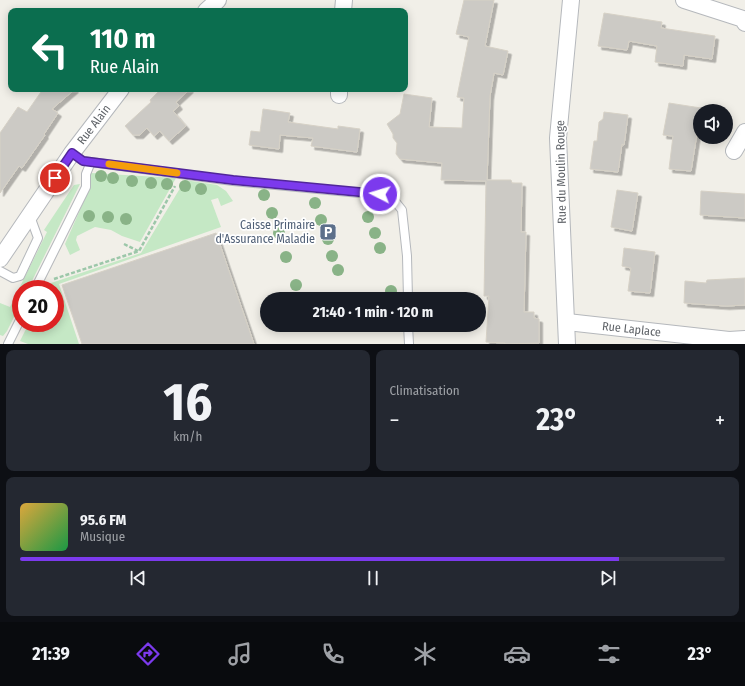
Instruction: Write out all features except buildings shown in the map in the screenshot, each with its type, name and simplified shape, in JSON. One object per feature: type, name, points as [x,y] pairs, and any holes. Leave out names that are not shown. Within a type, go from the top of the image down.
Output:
[{"type":"street","points":[[209,8],[218,0]]},
{"type":"street","name":"Rue du Moulin Rouge","points":[[567,344],[558,138],[571,0]]},
{"type":"street","points":[[684,0],[743,19],[745,23]]},
{"type":"street","name":"Rue Alain","points":[[0,260],[72,153],[119,92]]},
{"type":"street","points":[[734,151],[745,132]]},
{"type":"street","name":"Rue Laplace","points":[[567,322],[729,340],[745,339]]},
{"type":"lane","points":[[72,153],[83,161],[233,180],[380,194],[394,200],[402,210],[408,256],[408,292]]},
{"type":"lane","points":[[40,280],[86,187],[86,174],[91,162]]},
{"type":"lane","points":[[0,271],[13,278],[20,276],[38,238],[30,216]]},
{"type":"lane","points":[[8,344],[14,332]]},
{"type":"lane","points":[[408,332],[409,344]]},
{"type":"path","points":[[51,280],[139,251],[182,174]]},
{"type":"path","points":[[124,244],[139,251]]},
{"type":"green space","points":[[91,173],[176,178],[140,242],[122,236],[111,230],[95,227],[77,236],[76,240],[80,250],[70,255],[65,244],[91,185]]},
{"type":"green space","points":[[185,180],[217,185],[226,191],[233,201],[221,206],[218,198],[211,200],[221,227],[64,282],[64,280],[60,280],[141,253]]},
{"type":"green space","points":[[80,184],[32,280],[23,280],[47,232],[44,230],[74,185]]},
{"type":"green space","points":[[64,299],[79,344],[28,344],[20,341],[24,332],[64,332]]},
{"type":"green space","points":[[0,303],[10,307],[12,303],[12,321],[3,336],[0,335]]},
{"type":"slow traffic","points":[[109,164],[177,173]]},
{"type":"place","name":"Caisse Primaire d'Assurance Maladie","points":[[328,232]]},
{"type":"route","points":[[55,178],[72,153],[83,161],[233,180],[380,194]]}]
